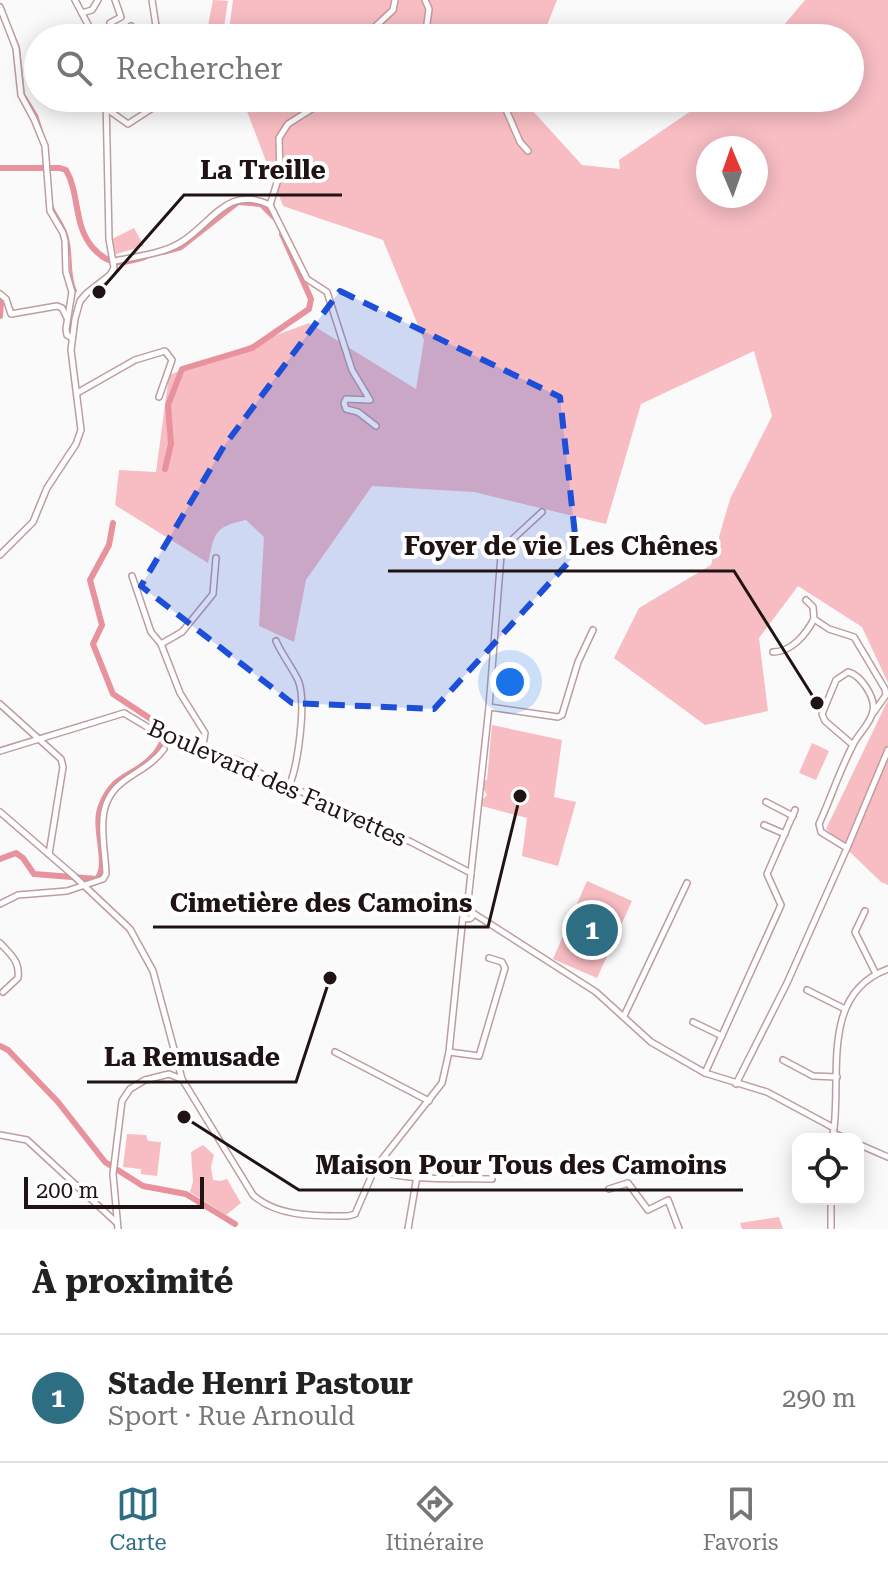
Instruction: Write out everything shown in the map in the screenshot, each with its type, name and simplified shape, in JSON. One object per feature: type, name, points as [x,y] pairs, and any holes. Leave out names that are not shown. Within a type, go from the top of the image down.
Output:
[{"type":"street","points":[[75,0],[88,24]]},
{"type":"street","points":[[82,13],[92,10],[98,0]]},
{"type":"street","points":[[110,23],[121,17],[115,0]]},
{"type":"street","points":[[152,0],[156,24]]},
{"type":"street","points":[[378,24],[393,10],[395,0]]},
{"type":"street","points":[[425,0],[429,9],[427,24]]},
{"type":"street","points":[[0,7],[16,48],[24,101]]},
{"type":"street","points":[[30,112],[45,146],[48,205],[65,241],[66,272],[72,292],[67,335],[72,338]]},
{"type":"street","points":[[0,555],[33,522],[47,488],[76,444],[82,425],[72,338],[80,301],[110,275],[114,262],[109,239],[107,112]]},
{"type":"street","points":[[111,112],[128,124],[146,112]]},
{"type":"street","points":[[270,205],[280,173],[279,138],[288,124],[307,112]]},
{"type":"street","points":[[507,112],[520,142],[528,151]]},
{"type":"street","points":[[114,262],[178,244],[232,201],[245,198],[270,205],[307,279],[327,292],[352,370],[369,395],[370,400],[346,399],[346,409],[358,412],[376,426]]},
{"type":"street","points":[[1,294],[11,314],[60,306],[68,319]]},
{"type":"street","points":[[77,393],[135,360],[165,351],[172,360],[159,397]]},
{"type":"street","points":[[1,814],[130,929],[153,971],[182,1079],[253,1195],[283,1210],[308,1214],[355,1214],[375,1168],[442,1083],[468,917],[501,555],[504,547],[542,512]]},
{"type":"street","points":[[161,644],[182,632],[213,594],[216,558]]},
{"type":"street","points":[[132,576],[151,632],[161,644],[180,693],[205,733],[202,750]]},
{"type":"street","points":[[773,652],[789,648],[801,638],[814,619],[813,607],[806,600]]},
{"type":"street","points":[[814,619],[829,629],[850,634],[858,641],[886,695],[853,745],[820,829],[847,848]]},
{"type":"street","points":[[489,707],[558,717],[562,715],[578,662],[593,630]]},
{"type":"street","points":[[276,641],[284,660],[299,681],[300,736],[294,776],[289,786]]},
{"type":"street","points":[[853,745],[825,721],[822,714],[836,680],[848,672],[857,675],[873,703],[872,717]]},
{"type":"street","points":[[0,704],[61,759],[63,767],[49,855]]},
{"type":"street","name":"Boulevard des Fauvettes","points":[[0,751],[124,713],[162,737],[240,761],[278,784],[289,786],[411,842],[471,873]]},
{"type":"street","points":[[0,904],[18,895],[99,882],[106,874],[102,818],[108,797],[122,782],[153,762],[164,749]]},
{"type":"street","points":[[736,1084],[787,983],[888,750]]},
{"type":"street","points":[[705,1073],[781,905],[767,874],[794,813],[766,802]]},
{"type":"street","points":[[764,825],[785,834]]},
{"type":"street","points":[[624,1016],[687,883]]},
{"type":"street","points":[[865,911],[855,932],[876,974]]},
{"type":"street","points":[[468,917],[482,919],[596,992],[651,1042],[705,1073],[767,1092],[834,1133],[843,1008],[854,991],[888,969]]},
{"type":"street","points":[[0,943],[16,959],[19,969],[18,978],[3,992]]},
{"type":"street","points":[[449,1052],[479,1056],[505,968],[502,962],[489,958]]},
{"type":"street","points":[[807,990],[843,1008]]},
{"type":"street","points":[[693,1022],[722,1036]]},
{"type":"street","points":[[335,1052],[429,1101]]},
{"type":"street","points":[[783,1060],[813,1076],[837,1077]]},
{"type":"street","points":[[118,1226],[113,1174],[120,1107],[126,1094],[137,1083],[169,1074],[182,1079]]},
{"type":"street","points":[[0,1135],[27,1140],[118,1226]]},
{"type":"street","points":[[864,1147],[888,1157]]},
{"type":"street","points":[[375,1168],[390,1174],[492,1179]]},
{"type":"street","points":[[408,1229],[417,1176]]},
{"type":"street","points":[[609,1189],[628,1183],[648,1210],[668,1200],[679,1229]]},
{"type":"street","points":[[831,1205],[831,1229]]},
{"type":"highlighted area","points":[[340,291],[560,397],[577,553],[434,709],[292,703],[141,586],[224,446]]},
{"type":"shaded area","points":[[213,0],[228,1],[224,24],[208,24]]},
{"type":"shaded area","points":[[233,0],[557,0],[548,24],[230,24]]},
{"type":"shaded area","points":[[805,0],[888,0],[888,683],[862,627],[798,586],[759,638],[768,711],[705,725],[614,658],[639,608],[711,565],[730,499],[772,416],[754,351],[641,404],[606,524],[474,492],[372,486],[306,580],[294,642],[259,626],[264,537],[246,520],[227,525],[217,533],[208,563],[115,505],[119,470],[156,472],[169,375],[309,323],[416,389],[424,340],[383,240],[283,206],[247,112],[534,112],[582,165],[620,169],[619,160],[689,112],[864,112],[864,24],[785,24]]},
{"type":"shaded area","points":[[134,228],[144,246],[116,254],[112,239]]},
{"type":"shaded area","points":[[888,700],[888,885],[881,882],[826,829]]},
{"type":"shaded area","points":[[492,725],[562,740],[554,797],[576,802],[558,866],[522,856],[527,818],[482,806],[482,800],[487,795],[483,788],[487,780]]},
{"type":"shaded area","points":[[812,743],[829,751],[816,780],[799,773]]},
{"type":"shaded area","points":[[587,881],[632,901],[597,978],[553,959]]},
{"type":"shaded area","points":[[127,1134],[146,1135],[148,1141],[161,1142],[157,1176],[141,1174],[141,1169],[123,1167]]},
{"type":"shaded area","points":[[203,1145],[214,1155],[211,1167],[213,1180],[227,1179],[241,1203],[226,1215],[190,1192],[193,1182],[191,1152]]},
{"type":"shaded area","points":[[779,1217],[783,1229],[742,1229],[740,1223]]},
{"type":"waterway","points":[[11,29],[19,47],[24,94]]},
{"type":"waterway","points":[[35,112],[45,140]]},
{"type":"waterway","points":[[0,168],[66,170],[82,229],[93,248],[111,261],[145,257]]},
{"type":"waterway","points":[[51,202],[70,246],[76,291]]},
{"type":"waterway","points":[[163,252],[181,247],[238,202],[261,204],[274,217]]},
{"type":"waterway","points":[[165,469],[171,444],[168,405],[182,369],[252,348],[309,309],[311,299],[282,234]]},
{"type":"waterway","points":[[0,316],[1,302]]},
{"type":"waterway","points":[[0,859],[16,853],[34,874],[97,879],[102,864],[99,815],[106,795],[119,780],[147,762],[167,733],[166,729],[113,694],[93,644],[102,625],[90,580],[109,545],[113,523]]},
{"type":"waterway","points":[[0,1046],[8,1050],[58,1102],[105,1162],[143,1186],[186,1194],[235,1224]]},
{"type":"place","name":"La Treille","points":[[99,292]]},
{"type":"place","name":"Foyer de vie Les Chênes","points":[[817,703]]},
{"type":"place","name":"Cimetière des Camoins","points":[[520,796]]},
{"type":"place","name":"Stade Henri Pastour","points":[[592,930]]},
{"type":"place","name":"La Remusade","points":[[330,978]]},
{"type":"place","name":"Maison Pour Tous des Camoins","points":[[184,1117]]}]
